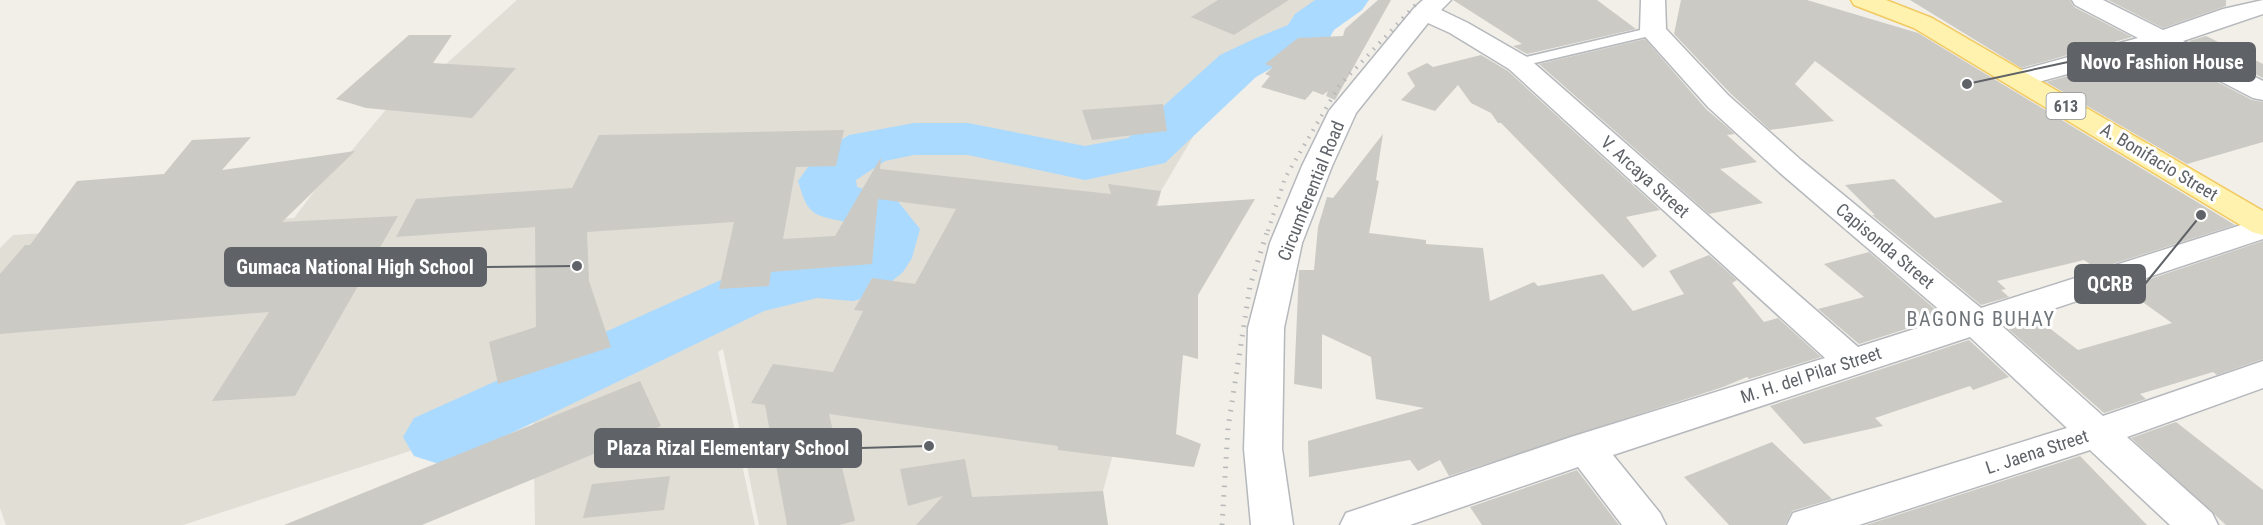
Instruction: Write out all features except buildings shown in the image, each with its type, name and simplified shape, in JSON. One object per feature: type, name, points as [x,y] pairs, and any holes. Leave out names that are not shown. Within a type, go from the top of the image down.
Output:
[{"type":"main road","name":"A. Bonifacio Street","points":[[1863,0],[1923,22],[2263,227]]},
{"type":"street","points":[[2084,0],[2263,92]]},
{"type":"street","points":[[2202,0],[2263,28]]},
{"type":"street","name":"V. Arcaya Street","points":[[1431,6],[1459,28],[1518,63],[1852,362]]},
{"type":"street","name":"Circumferential Road","points":[[1272,525],[1263,449],[1266,328],[1286,243],[1317,166],[1343,111],[1431,6]]},
{"type":"street","points":[[2020,79],[2160,40],[2232,14],[2263,6]]},
{"type":"street","name":"Capisonda Street","points":[[1653,15],[1718,101],[1790,166],[1977,323],[2197,525]]},
{"type":"street","name":"M. H. del Pilar Street","points":[[1361,525],[1585,448],[1977,323],[2263,227]]},
{"type":"street","name":"L. Jaena Street","points":[[1808,525],[2097,433],[2263,374]]},
{"type":"street","points":[[1585,448],[1645,525]]},
{"type":"lane","points":[[1518,63],[1653,15]]},
{"type":"shaded area","points":[[517,0],[1325,0],[1221,89],[1161,191],[1148,252],[1160,280],[1103,491],[1108,525],[759,525],[723,349],[718,352],[755,525],[535,525],[533,411],[183,525],[6,525],[0,508],[0,248],[13,235],[294,218],[316,189],[337,168],[394,100],[446,64]]},
{"type":"waterway","points":[[439,437],[745,294],[817,277],[853,280],[881,258],[890,229],[875,212],[833,199],[826,181],[836,168],[868,147],[914,139],[968,139],[1085,163],[1146,151],[1238,66],[1273,48],[1309,34],[1312,24],[1346,0]]},
{"type":"railway","points":[[1268,231],[1285,178],[1339,86],[1420,0]]},
{"type":"railway","points":[[1222,525],[1228,428],[1250,286],[1268,229]]},
{"type":"place","name":"Novo Fashion House","points":[[1967,84]]},
{"type":"place","name":"QCRB","points":[[2201,215]]},
{"type":"place","name":"Gumaca National High School","points":[[577,266]]},
{"type":"place","name":"Plaza Rizal Elementary School","points":[[929,446]]},
{"type":"district","name":"BAGONG BUHAY","points":[[1981,319]]}]
